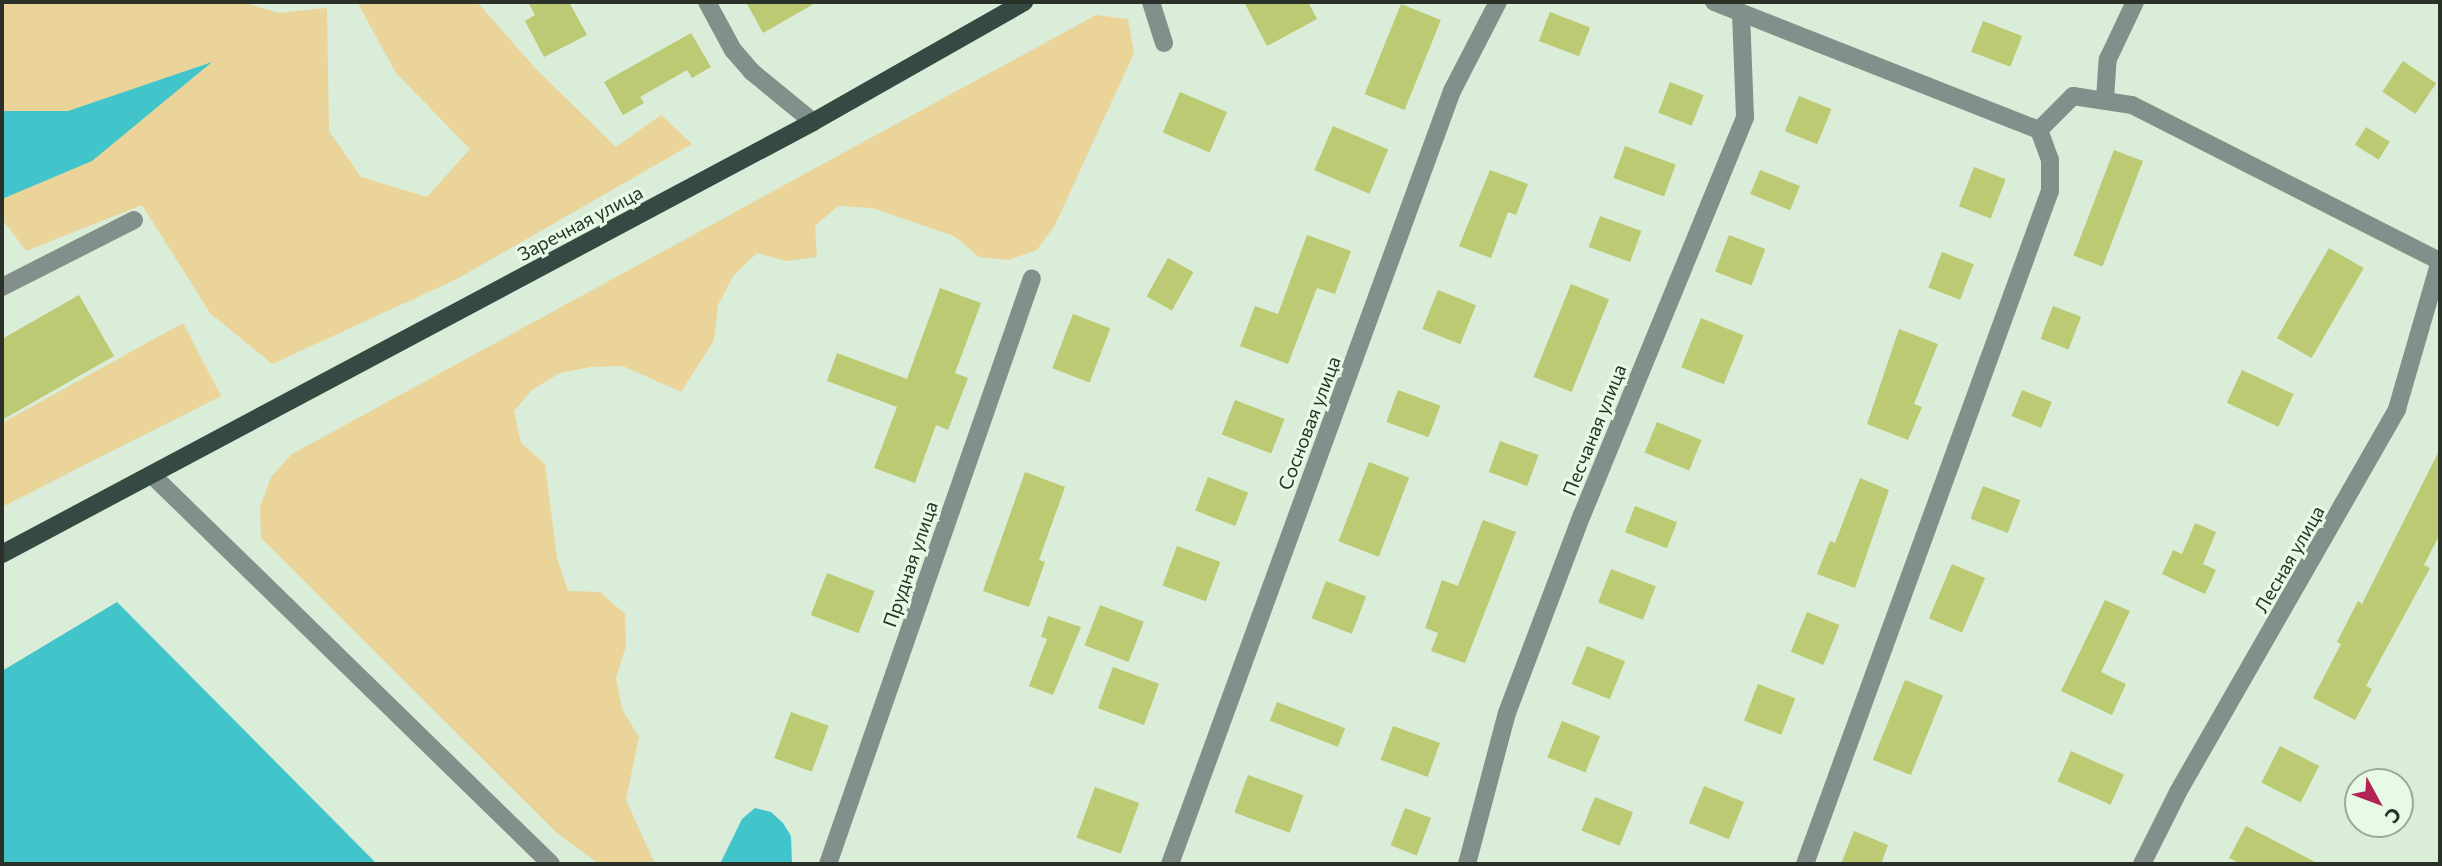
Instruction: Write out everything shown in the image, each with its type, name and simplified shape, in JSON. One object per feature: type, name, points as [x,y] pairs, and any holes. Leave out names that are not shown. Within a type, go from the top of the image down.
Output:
[{"type":"main road","name":"Заречная улица","points":[[2,554],[813,122],[1024,2]]},
{"type":"street","points":[[707,2],[733,50],[751,71],[813,122]]},
{"type":"street","points":[[1151,2],[1164,43]]},
{"type":"street","name":"Сосновая улица","points":[[1170,864],[1452,91],[1498,2]]},
{"type":"street","points":[[1714,2],[2039,130],[2050,160],[2050,191],[1805,864]]},
{"type":"street","points":[[2105,99],[2108,59],[2135,2]]},
{"type":"street","name":"Песчаная улица","points":[[1467,864],[1511,700],[1745,117],[1741,13]]},
{"type":"street","points":[[2039,130],[2074,96],[2132,105],[2440,261]]},
{"type":"street","points":[[2,286],[134,220]]},
{"type":"street","name":"Лесная улица","points":[[2142,864],[2178,792],[2397,409],[2440,276],[2440,261]]},
{"type":"street","name":"Прудная улица","points":[[828,864],[1032,278]]},
{"type":"street","points":[[152,475],[551,864]]},
{"type":"shaded area","points":[[2,2],[255,2],[249,4],[278,13],[327,8],[329,131],[361,177],[427,197],[470,149],[396,73],[357,2],[477,2],[536,69],[616,147],[661,115],[692,144],[457,279],[272,364],[210,313],[142,205],[26,251],[2,219],[2,199],[209,63],[68,112],[2,111]]},
{"type":"shaded area","points":[[1096,15],[1128,19],[1134,53],[1055,225],[1037,250],[1008,260],[979,257],[954,236],[872,208],[838,206],[815,226],[817,257],[786,261],[757,253],[733,276],[718,305],[714,340],[681,392],[623,366],[590,367],[560,373],[532,390],[514,411],[521,443],[545,464],[557,558],[568,591],[600,592],[625,614],[626,646],[616,678],[622,709],[639,737],[626,800],[655,864],[599,864],[557,833],[261,538],[260,507],[271,477],[292,454]]},
{"type":"shaded area","points":[[183,323],[221,396],[2,507],[2,423]]},
{"type":"water","points":[[212,62],[92,161],[2,199],[2,111],[68,111]]},
{"type":"water","points":[[117,602],[377,864],[2,864],[2,671]]},
{"type":"water","points":[[755,808],[771,812],[783,823],[791,836],[792,864],[720,864],[742,819]]},
{"type":"building","points":[[528,2],[569,2],[587,35],[544,57],[525,21],[535,15]]},
{"type":"building","points":[[746,2],[817,2],[763,33]]},
{"type":"building","points":[[1244,2],[1308,2],[1317,19],[1267,46]]},
{"type":"building","points":[[1401,4],[1441,20],[1405,110],[1365,94]]},
{"type":"building","points":[[1550,12],[1590,27],[1579,56],[1539,41]]},
{"type":"building","points":[[1983,21],[2022,36],[2010,67],[1971,52]]},
{"type":"building","points":[[691,33],[711,67],[692,78],[687,70],[640,97],[644,103],[623,115],[604,82]]},
{"type":"building","points":[[2403,61],[2436,83],[2415,114],[2382,92]]},
{"type":"building","points":[[1670,82],[1704,95],[1692,126],[1658,113]]},
{"type":"building","points":[[1180,92],[1227,112],[1210,152],[1163,133]]},
{"type":"building","points":[[1799,96],[1831,109],[1817,144],[1785,131]]},
{"type":"building","points":[[1333,126],[1388,149],[1369,194],[1314,170]]},
{"type":"building","points":[[2366,127],[2390,142],[2379,160],[2355,145]]},
{"type":"building","points":[[1625,146],[1676,164],[1664,196],[1613,178]]},
{"type":"building","points":[[2114,150],[2143,161],[2102,267],[2074,255]]},
{"type":"building","points":[[1974,167],[2006,179],[1991,218],[1959,206]]},
{"type":"building","points":[[1490,170],[1528,184],[1516,215],[1508,212],[1491,258],[1459,246]]},
{"type":"building","points":[[1760,170],[1800,186],[1790,210],[1750,194]]},
{"type":"building","points":[[1600,216],[1641,231],[1630,262],[1589,247]]},
{"type":"building","points":[[1307,235],[1351,251],[1335,294],[1317,288],[1288,364],[1240,346],[1255,306],[1278,314]]},
{"type":"building","points":[[1729,235],[1765,249],[1751,285],[1715,271]]},
{"type":"building","points":[[2329,248],[2364,268],[2312,358],[2277,338]]},
{"type":"building","points":[[1942,252],[1974,264],[1960,300],[1928,287]]},
{"type":"building","points":[[1168,258],[1193,272],[1172,311],[1147,296]]},
{"type":"building","points":[[1571,284],[1609,299],[1572,392],[1534,377]]},
{"type":"building","points":[[940,288],[981,303],[955,373],[968,378],[948,430],[936,425],[915,483],[874,468],[897,407],[827,381],[837,353],[907,379]]},
{"type":"building","points":[[1438,290],[1476,305],[1460,344],[1422,329]]},
{"type":"building","points":[[79,295],[114,356],[2,420],[2,339]]},
{"type":"building","points":[[2053,306],[2081,317],[2068,349],[2040,339]]},
{"type":"building","points":[[1073,314],[1110,328],[1090,382],[1052,368]]},
{"type":"building","points":[[1701,318],[1744,335],[1724,384],[1681,367]]},
{"type":"building","points":[[1899,329],[1938,344],[1914,404],[1922,407],[1908,440],[1867,424]]},
{"type":"building","points":[[2242,370],[2294,394],[2278,427],[2227,403]]},
{"type":"building","points":[[1398,390],[1440,405],[1429,437],[1386,422]]},
{"type":"building","points":[[2022,390],[2052,402],[2041,428],[2012,416]]},
{"type":"building","points":[[1235,400],[1284,419],[1271,454],[1222,435]]},
{"type":"building","points":[[1657,422],[1702,440],[1689,471],[1645,453]]},
{"type":"building","points":[[1500,441],[1539,455],[1527,486],[1489,472]]},
{"type":"building","points":[[2440,449],[2440,534],[2424,565],[2430,568],[2366,686],[2372,689],[2355,720],[2313,698],[2341,644],[2337,642],[2358,601],[2362,604]]},
{"type":"building","points":[[1369,462],[1409,477],[1379,557],[1339,541]]},
{"type":"building","points":[[1025,472],[1065,487],[1039,560],[1045,562],[1029,607],[983,591]]},
{"type":"building","points":[[1208,477],[1248,492],[1235,526],[1195,511]]},
{"type":"building","points":[[1860,478],[1889,490],[1855,588],[1817,574],[1830,541],[1835,543]]},
{"type":"building","points":[[1983,486],[2020,500],[2008,533],[1970,519]]},
{"type":"building","points":[[1635,506],[1677,522],[1667,548],[1625,532]]},
{"type":"building","points":[[1483,520],[1516,532],[1465,663],[1431,651],[1438,633],[1425,628],[1442,580],[1458,586]]},
{"type":"building","points":[[2195,523],[2216,532],[2203,564],[2216,570],[2205,594],[2162,574],[2173,550],[2182,554]]},
{"type":"building","points":[[1177,546],[1220,562],[1206,601],[1163,585]]},
{"type":"building","points":[[1952,564],[1985,578],[1962,632],[1929,618]]},
{"type":"building","points":[[1611,569],[1656,586],[1643,620],[1598,603]]},
{"type":"building","points":[[827,573],[875,591],[858,633],[811,615]]},
{"type":"building","points":[[1326,581],[1366,596],[1352,634],[1312,618]]},
{"type":"building","points":[[2105,600],[2130,611],[2101,672],[2126,684],[2112,715],[2061,691]]},
{"type":"building","points":[[1100,605],[1144,622],[1128,662],[1085,645]]},
{"type":"building","points":[[1807,612],[1839,625],[1823,665],[1791,652]]},
{"type":"building","points":[[1048,616],[1081,627],[1053,695],[1029,686],[1047,639],[1041,637]]},
{"type":"building","points":[[1587,646],[1625,661],[1610,699],[1572,684]]},
{"type":"building","points":[[1113,667],[1159,684],[1144,725],[1098,708]]},
{"type":"building","points":[[1905,680],[1943,695],[1911,775],[1873,760]]},
{"type":"building","points":[[1758,684],[1795,698],[1781,735],[1744,720]]},
{"type":"building","points":[[1277,702],[1345,728],[1338,747],[1270,721]]},
{"type":"building","points":[[791,712],[829,726],[812,772],[774,758]]},
{"type":"building","points":[[1562,721],[1600,736],[1585,773],[1547,757]]},
{"type":"building","points":[[1393,726],[1440,743],[1428,777],[1381,760]]},
{"type":"building","points":[[2280,746],[2319,766],[2301,803],[2261,783]]},
{"type":"building","points":[[2071,751],[2124,775],[2111,805],[2058,781]]},
{"type":"building","points":[[1248,775],[1303,795],[1290,833],[1234,813]]},
{"type":"building","points":[[1704,786],[1744,802],[1729,839],[1689,823]]},
{"type":"building","points":[[1095,787],[1139,803],[1121,854],[1077,838]]},
{"type":"building","points":[[1595,797],[1633,812],[1620,846],[1582,830]]},
{"type":"building","points":[[1405,808],[1431,818],[1417,855],[1391,845]]},
{"type":"building","points":[[2246,826],[2319,864],[2241,864],[2229,858]]},
{"type":"building","points":[[1854,831],[1888,845],[1881,864],[1841,864]]}]
